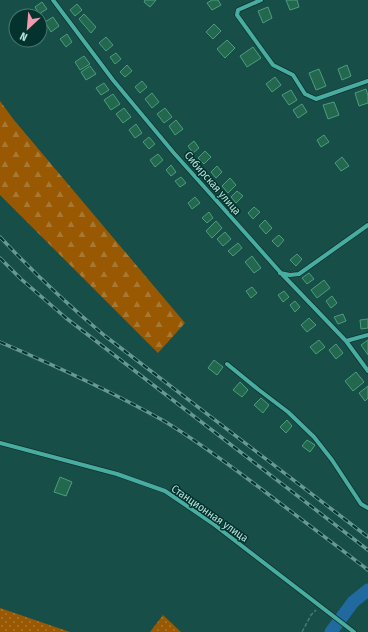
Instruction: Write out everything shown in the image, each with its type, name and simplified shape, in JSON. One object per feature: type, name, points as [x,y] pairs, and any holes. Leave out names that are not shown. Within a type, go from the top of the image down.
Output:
[{"type":"street","name":"Сибирская улица","points":[[53,0],[113,80],[178,158],[280,272],[346,341],[368,371]]},
{"type":"street","points":[[261,0],[238,10],[237,15],[273,65],[293,75],[305,94],[316,99],[368,81]]},
{"type":"street","points":[[280,272],[290,275],[299,274],[368,225]]},
{"type":"street","points":[[346,341],[368,334]]},
{"type":"street","points":[[227,364],[288,412],[314,437],[332,460],[361,504],[368,508]]},
{"type":"street","name":"Станционная улица","points":[[0,443],[117,474],[164,491],[212,523],[352,631]]},
{"type":"path","points":[[302,632],[311,615],[320,606]]},
{"type":"green space","points":[[0,101],[14,120],[185,323],[158,353],[0,195]]},
{"type":"green space","points":[[0,608],[70,632],[0,632]]},
{"type":"green space","points":[[163,615],[181,632],[150,632]]},
{"type":"building","points":[[145,0],[156,0],[150,7],[144,2]]},
{"type":"building","points":[[212,0],[218,0],[221,5],[212,10],[207,3]]},
{"type":"building","points":[[286,0],[297,0],[299,7],[290,10]]},
{"type":"building","points":[[42,2],[46,8],[36,8]]},
{"type":"building","points":[[77,4],[82,10],[75,16],[70,10]]},
{"type":"building","points":[[268,7],[272,18],[263,23],[258,11]]},
{"type":"building","points":[[84,14],[96,27],[91,33],[79,19]]},
{"type":"building","points":[[53,17],[59,26],[51,32],[48,27],[48,20]]},
{"type":"building","points":[[214,24],[221,31],[213,39],[206,32]]},
{"type":"building","points":[[67,34],[72,42],[66,47],[60,39]]},
{"type":"building","points":[[106,37],[113,45],[106,51],[99,43]]},
{"type":"building","points":[[227,40],[235,48],[225,58],[217,49]]},
{"type":"building","points":[[253,47],[261,58],[247,67],[240,56]]},
{"type":"building","points":[[116,53],[121,59],[115,64],[110,57]]},
{"type":"building","points":[[84,56],[90,64],[80,70],[75,62]]},
{"type":"building","points":[[127,65],[132,71],[125,77],[120,72]]},
{"type":"building","points":[[347,65],[351,76],[342,80],[338,69]]},
{"type":"building","points":[[90,66],[96,74],[86,80],[81,72]]},
{"type":"building","points":[[319,69],[326,86],[316,90],[309,73]]},
{"type":"building","points":[[275,77],[281,85],[272,92],[266,84]]},
{"type":"building","points":[[142,81],[147,87],[140,93],[135,87]]},
{"type":"building","points":[[104,83],[109,90],[101,95],[96,88]]},
{"type":"building","points":[[366,89],[368,103],[359,106],[355,93]]},
{"type":"building","points":[[291,90],[297,100],[289,105],[282,95]]},
{"type":"building","points":[[152,93],[159,102],[152,108],[145,99]]},
{"type":"building","points":[[113,94],[120,104],[111,110],[104,100]]},
{"type":"building","points":[[334,102],[339,115],[328,119],[323,105]]},
{"type":"building","points":[[302,104],[307,112],[298,118],[293,110]]},
{"type":"building","points":[[124,108],[131,117],[123,123],[116,114]]},
{"type":"building","points":[[165,108],[172,117],[164,123],[157,114]]},
{"type":"building","points":[[176,120],[183,129],[175,135],[169,126]]},
{"type":"building","points":[[136,124],[142,133],[135,138],[129,130]]},
{"type":"building","points":[[324,135],[329,142],[321,147],[317,140]]},
{"type":"building","points":[[149,137],[155,144],[149,149],[143,142]]},
{"type":"building","points":[[194,141],[199,148],[193,153],[188,146]]},
{"type":"building","points":[[205,151],[211,157],[204,164],[198,158]]},
{"type":"building","points":[[158,154],[163,160],[155,167],[150,160]]},
{"type":"building","points":[[342,157],[349,166],[341,171],[335,163]]},
{"type":"building","points":[[171,165],[176,172],[171,176],[166,170]]},
{"type":"building","points":[[217,166],[222,172],[216,178],[211,172]]},
{"type":"building","points":[[181,177],[186,183],[180,187],[175,181]]},
{"type":"building","points":[[230,178],[236,185],[228,193],[222,186]]},
{"type":"building","points":[[237,191],[243,196],[236,203],[231,197]]},
{"type":"building","points":[[195,197],[200,203],[192,209],[188,203]]},
{"type":"building","points":[[254,207],[260,212],[253,219],[248,213]]},
{"type":"building","points":[[209,212],[213,218],[207,223],[202,218]]},
{"type":"building","points":[[265,220],[272,228],[266,234],[259,226]]},
{"type":"building","points":[[216,221],[222,228],[212,238],[206,231]]},
{"type":"building","points":[[225,232],[231,239],[223,246],[217,239]]},
{"type":"building","points":[[279,235],[284,240],[278,247],[272,241]]},
{"type":"building","points":[[238,243],[242,248],[233,256],[228,251]]},
{"type":"building","points":[[297,254],[302,259],[296,266],[290,260]]},
{"type":"building","points":[[252,256],[261,268],[254,273],[245,262]]},
{"type":"building","points":[[309,273],[314,279],[307,284],[302,278]]},
{"type":"building","points":[[324,280],[330,288],[317,298],[311,290]]},
{"type":"building","points":[[252,287],[257,293],[251,298],[246,291]]},
{"type":"building","points":[[284,291],[289,297],[283,302],[278,295]]},
{"type":"building","points":[[332,296],[337,303],[331,308],[326,301]]},
{"type":"building","points":[[295,301],[300,307],[295,312],[290,305]]},
{"type":"building","points":[[343,314],[346,321],[338,324],[334,317]]},
{"type":"building","points":[[309,318],[316,325],[307,332],[301,325]]},
{"type":"building","points":[[368,319],[368,328],[361,329],[360,320]]},
{"type":"building","points":[[319,340],[325,347],[316,354],[310,347]]},
{"type":"building","points":[[368,340],[368,355],[361,345]]},
{"type":"building","points":[[336,344],[343,353],[336,359],[329,350]]},
{"type":"building","points":[[214,360],[223,367],[217,375],[208,368]]},
{"type":"building","points":[[356,372],[364,382],[353,391],[345,381]]},
{"type":"building","points":[[240,382],[248,390],[242,397],[233,390]]},
{"type":"building","points":[[368,386],[368,398],[365,401],[359,393]]},
{"type":"building","points":[[261,398],[269,405],[263,413],[254,405]]},
{"type":"building","points":[[287,420],[292,426],[286,433],[280,427]]},
{"type":"building","points":[[307,440],[315,445],[310,452],[302,446]]},
{"type":"building","points":[[60,477],[72,482],[66,496],[54,492]]},
{"type":"waterway","points":[[331,632],[353,602],[368,590]]},
{"type":"railway","points":[[0,237],[51,288],[105,336],[368,537]]},
{"type":"railway","points":[[0,258],[21,279],[66,318],[368,550]]},
{"type":"railway","points":[[0,342],[104,389],[177,429],[240,473],[368,570]]}]
